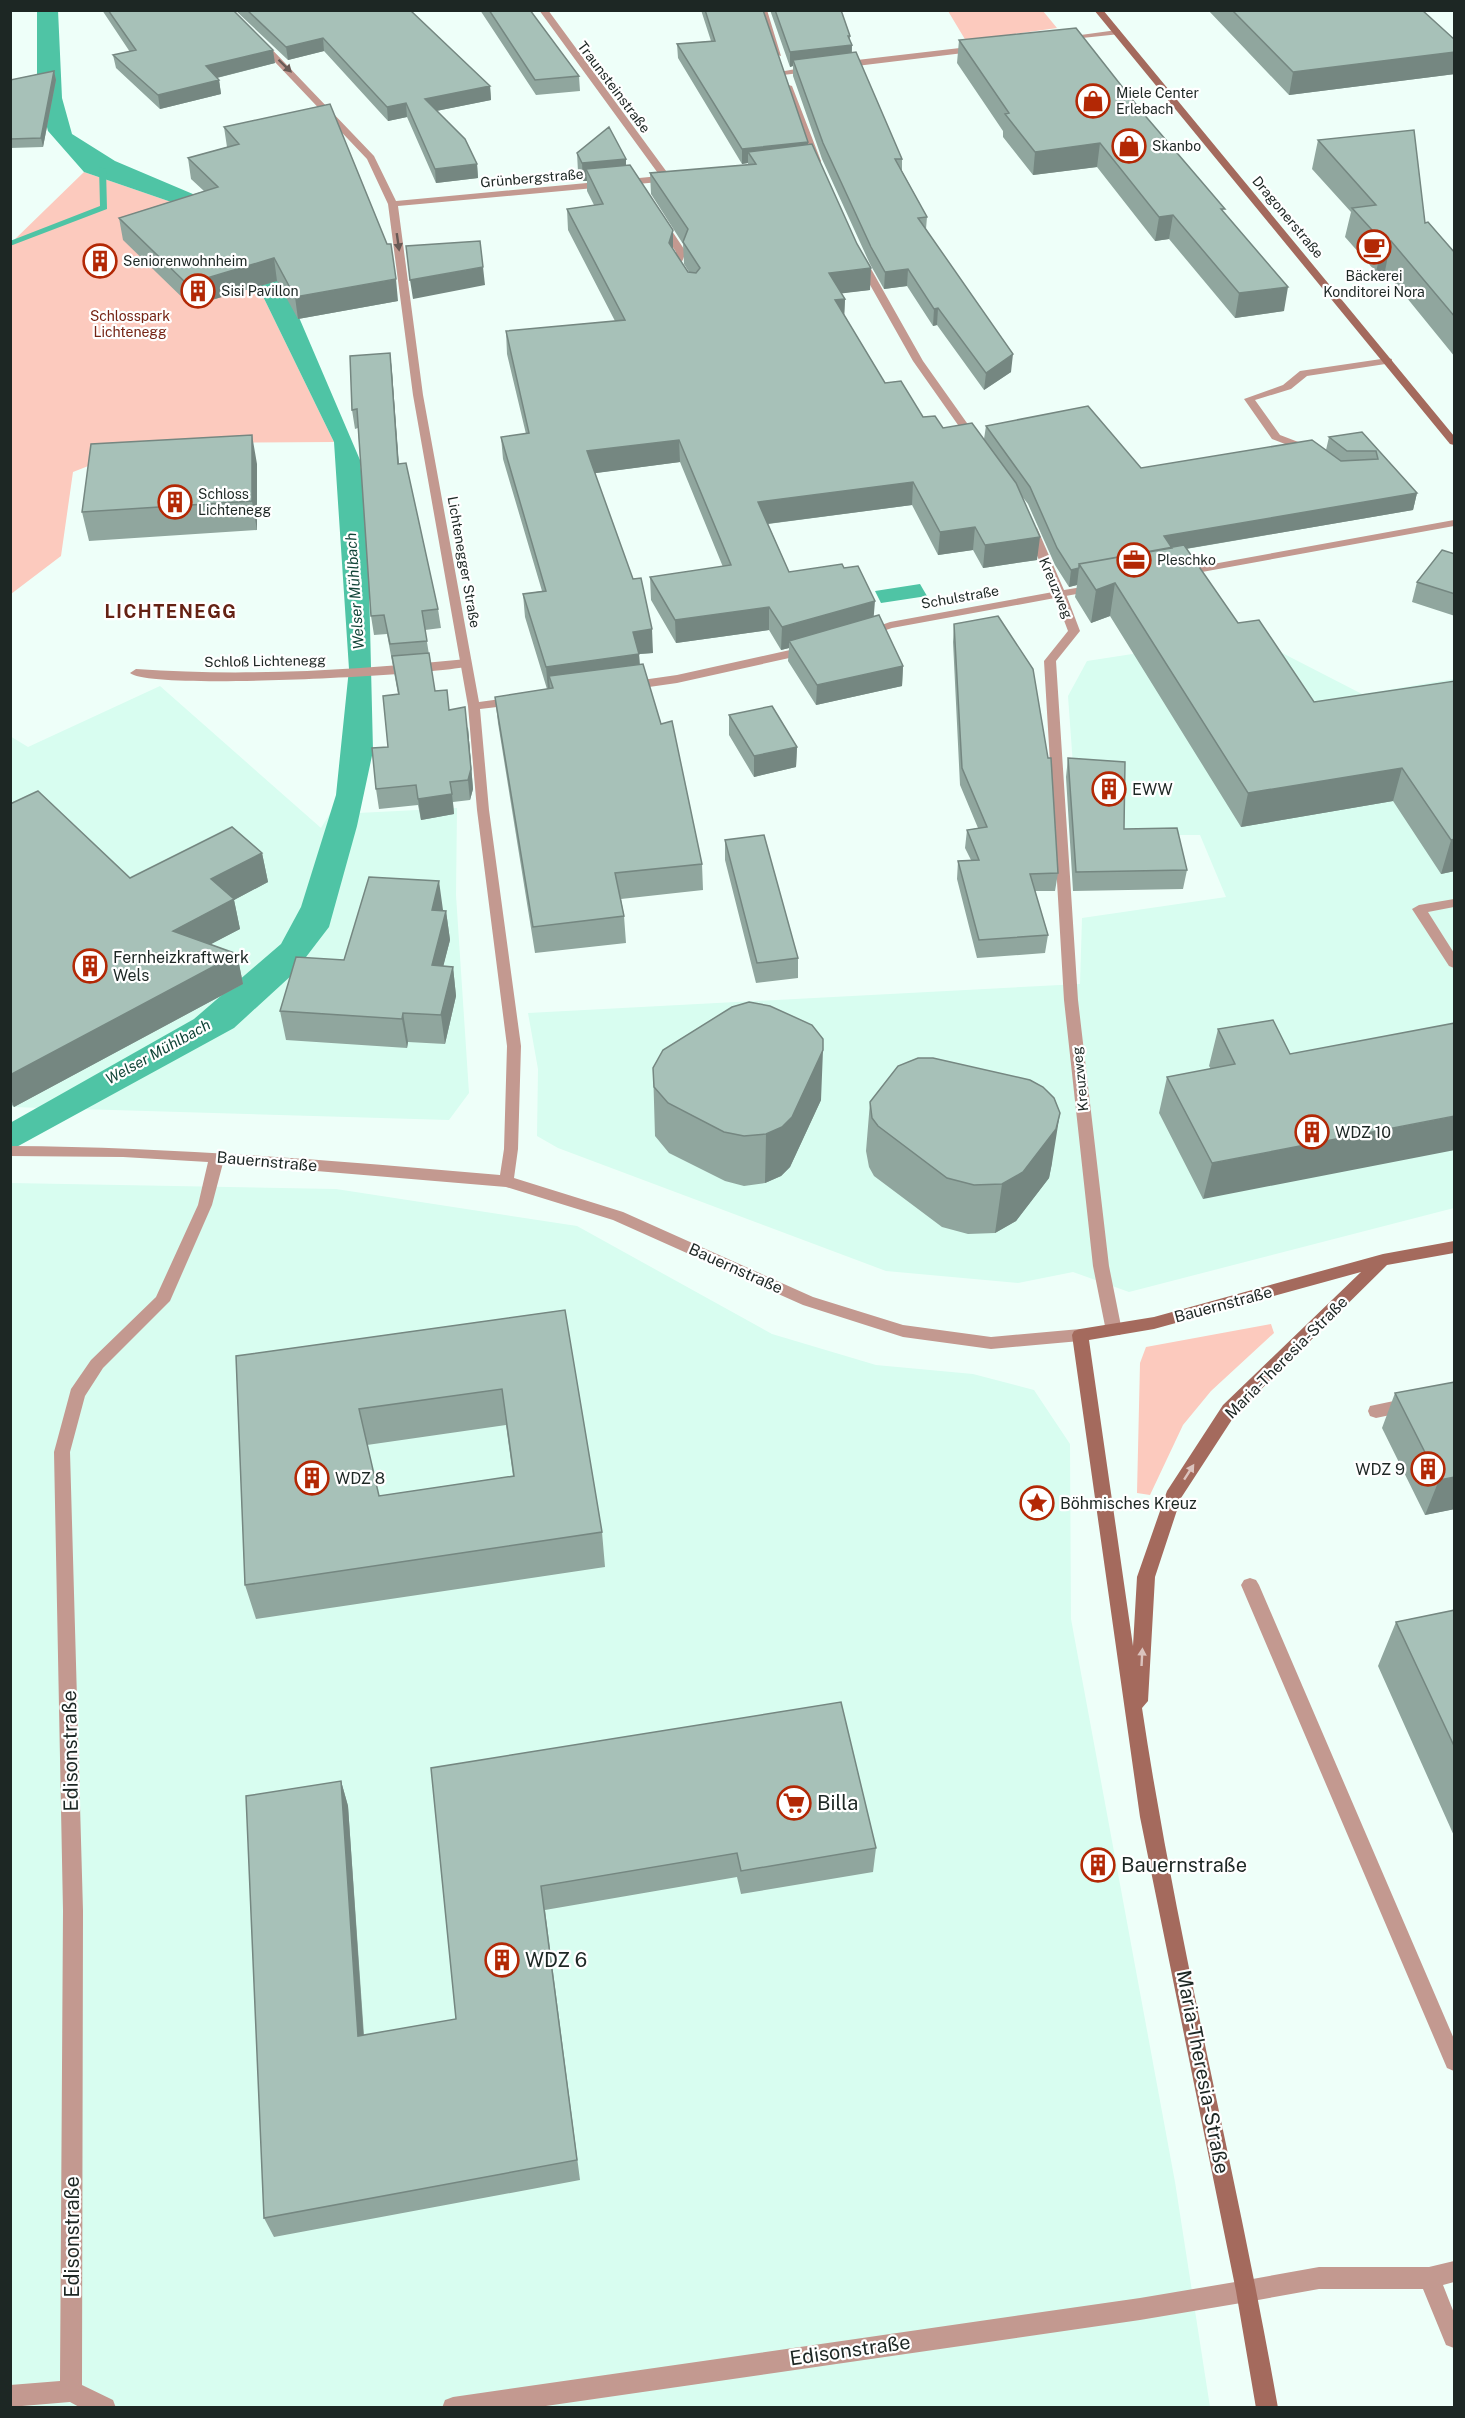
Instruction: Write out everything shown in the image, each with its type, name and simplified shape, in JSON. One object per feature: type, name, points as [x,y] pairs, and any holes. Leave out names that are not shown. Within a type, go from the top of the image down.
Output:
[{"type":"main road","name":"Dragonerstraße","points":[[1098,10],[1455,442]]},
{"type":"main road","name":"Bauernstraße","points":[[1080,1335],[1154,1323],[1383,1260],[1455,1247]]},
{"type":"main road","name":"Maria-Theresia-Straße","points":[[1138,1737],[1146,1577],[1173,1496],[1229,1410],[1383,1260]]},
{"type":"main road","name":"Maria-Theresia-Straße","points":[[1080,1335],[1149,1817],[1247,2291],[1268,2408]]},
{"type":"street","name":"Traunsteinstraße","points":[[543,10],[666,178]]},
{"type":"street","points":[[763,10],[783,72],[818,164],[805,161]]},
{"type":"street","points":[[1051,39],[1117,32]]},
{"type":"street","name":"Lichtenegger Straße","points":[[251,33],[290,70],[371,158],[393,204],[418,395],[474,706],[483,810],[514,1046],[511,1149],[506,1181]]},
{"type":"street","points":[[830,67],[993,47]]},
{"type":"street","points":[[783,72],[818,68]]},
{"type":"street","name":"Grünbergstraße","points":[[393,204],[638,186],[677,177]]},
{"type":"street","points":[[658,217],[681,252],[676,264],[688,282]]},
{"type":"street","points":[[855,246],[918,361],[980,447]]},
{"type":"street","points":[[1324,460],[1306,447],[1276,437],[1249,399],[1287,387],[1304,373],[1388,361]]},
{"type":"street","name":"Kreuzweg","points":[[1025,515],[1074,631],[1050,661],[1071,1000],[1101,1266],[1114,1331]]},
{"type":"street","points":[[1162,576],[1455,523]]},
{"type":"street","name":"Schulstraße","points":[[847,638],[890,625],[1105,586]]},
{"type":"street","points":[[621,687],[677,678],[816,648]]},
{"type":"street","name":"Schloß Lichtenegg","points":[[136,673],[189,678],[331,675],[467,663]]},
{"type":"street","points":[[474,706],[532,699]]},
{"type":"street","points":[[1455,903],[1419,909],[1455,963]]},
{"type":"street","name":"Bauernstraße","points":[[10,1151],[123,1152],[217,1157],[506,1181],[618,1216],[808,1301],[903,1331],[991,1343],[1080,1335]]},
{"type":"street","name":"Edisonstraße","points":[[71,2391],[73,1911],[62,1452],[77,1394],[82,1386],[97,1364],[162,1301],[205,1205],[217,1157]]},
{"type":"street","points":[[1376,1411],[1421,1402]]},
{"type":"street","points":[[1250,1584],[1455,2061]]},
{"type":"street","name":"Edisonstraße","points":[[453,2408],[1140,2309],[1319,2278],[1429,2278],[1455,2272]]},
{"type":"street","points":[[1429,2278],[1455,2337]]},
{"type":"street","points":[[10,2396],[71,2391],[105,2408]]},
{"type":"shaded area","points":[[1249,636],[1362,694],[1454,679],[1454,1208],[1129,1292],[1073,1272],[1018,1283],[886,1271],[558,1148],[537,1136],[538,1069],[528,1013],[1080,984],[1082,918],[1226,897],[1200,835],[1078,835],[1068,696],[1087,661]]},
{"type":"shaded area","name":"Fernheizkraftwerk Wels","points":[[160,686],[321,828],[331,812],[358,813],[457,808],[456,895],[469,1093],[449,1120],[11,1107],[10,736],[28,747]]},
{"type":"shaded area","points":[[11,1183],[336,1189],[577,1226],[772,1334],[876,1365],[973,1374],[1034,1390],[1070,1444],[1071,1619],[1175,2182],[1210,2407],[11,2408]]},
{"type":"green space","points":[[948,11],[1043,11],[1057,28],[966,41]]},
{"type":"green space","name":"Schlosspark Lichtenegg","points":[[84,172],[177,204],[255,280],[334,442],[147,443],[73,472],[61,556],[11,594],[11,243]]},
{"type":"green space","points":[[1271,1324],[1274,1333],[1211,1391],[1183,1425],[1150,1495],[1137,1493],[1140,1363],[1146,1347]]},
{"type":"water","name":"Welser Mühlbach","points":[[58,10],[62,98],[72,134],[115,161],[207,200],[280,273],[360,460],[368,543],[373,751],[357,826],[329,927],[293,974],[234,1028],[11,1150],[10,1123],[194,1019],[281,944],[301,907],[336,795],[349,669],[334,442],[255,280],[177,204],[84,172],[48,131],[37,88],[37,11]]},
{"type":"water","points":[[920,584],[927,596],[881,603],[875,591]]},
{"type":"building","points":[[108,10],[233,10],[273,50],[206,66],[219,80],[158,95],[113,55],[136,50]]},
{"type":"building","points":[[247,10],[410,10],[490,86],[425,99],[465,139],[477,164],[435,169],[406,103],[387,107],[323,38],[286,47]]},
{"type":"building","points":[[489,10],[530,10],[579,76],[535,80]]},
{"type":"building","points":[[705,10],[763,10],[808,142],[742,149],[677,44],[715,41]]},
{"type":"building","points":[[775,10],[841,10],[852,45],[790,52]]},
{"type":"building","points":[[1232,10],[1422,10],[1455,40],[1455,52],[1293,72]]},
{"type":"building","points":[[1076,28],[1142,112],[1225,209],[1221,209],[1288,287],[1239,293],[1173,215],[1159,217],[1100,143],[1035,152],[1005,114],[1009,113],[959,40]]},
{"type":"building","points":[[856,52],[902,159],[895,159],[927,217],[918,218],[1013,354],[986,373],[938,308],[934,309],[908,269],[885,272],[823,143],[793,60]]},
{"type":"building","points":[[54,71],[41,138],[10,139],[10,80]]},
{"type":"building","points":[[330,104],[387,244],[391,244],[396,279],[295,297],[274,258],[187,284],[119,218],[218,187],[188,158],[239,144],[224,127]]},
{"type":"building","points":[[609,127],[626,159],[582,163],[577,153]]},
{"type":"building","points":[[1414,130],[1425,223],[1428,222],[1455,253],[1455,317],[1391,241],[1383,242],[1352,208],[1376,205],[1318,140]]},
{"type":"building","points":[[812,144],[857,244],[871,268],[829,273],[845,299],[835,300],[885,383],[901,381],[923,417],[935,416],[943,428],[972,423],[1016,483],[1040,537],[985,545],[975,527],[940,532],[913,482],[758,502],[789,572],[842,564],[844,568],[858,566],[875,601],[782,627],[769,607],[675,620],[650,577],[731,565],[679,440],[587,451],[633,579],[641,578],[652,629],[633,632],[639,654],[546,667],[523,594],[546,591],[501,437],[529,433],[506,331],[625,320],[567,209],[603,204],[586,169],[630,165],[673,230],[669,243],[688,272],[696,273],[700,268],[683,242],[688,229],[650,173],[756,164],[748,152]]},
{"type":"building","points":[[480,241],[483,267],[410,280],[406,246]]},
{"type":"building","points":[[390,353],[398,464],[406,463],[438,609],[422,611],[427,641],[390,644],[384,615],[371,616],[357,409],[352,410],[350,356]]},
{"type":"building","points":[[1088,406],[1141,468],[1312,440],[1341,461],[1378,459],[1376,451],[1347,451],[1329,437],[1362,432],[1417,493],[1164,536],[1172,548],[1079,564],[1079,568],[1071,570],[1057,548],[1030,487],[986,426]]},
{"type":"building","points":[[252,435],[252,501],[82,512],[91,444]]},
{"type":"building","points":[[1184,545],[1238,623],[1259,620],[1314,702],[1455,681],[1455,839],[1451,840],[1402,768],[1248,793],[1115,583],[1096,590],[1079,564]]},
{"type":"building","points":[[1442,550],[1455,554],[1455,594],[1417,582]]},
{"type":"building","points":[[879,615],[903,666],[817,685],[789,641]]},
{"type":"building","points":[[998,616],[1033,669],[1048,758],[1051,758],[1058,873],[1030,874],[1048,935],[979,940],[958,861],[979,860],[967,830],[987,827],[962,768],[954,624]]},
{"type":"building","points":[[429,653],[435,691],[447,690],[449,710],[465,707],[471,769],[468,780],[450,782],[452,794],[418,799],[416,785],[376,789],[372,748],[388,747],[383,696],[399,694],[392,656]]},
{"type":"building","points":[[643,664],[661,724],[672,721],[702,864],[615,873],[624,916],[533,927],[495,697],[553,688],[549,676]]},
{"type":"building","points":[[772,706],[797,747],[754,756],[729,715]]},
{"type":"building","points":[[1068,758],[1125,762],[1124,829],[1177,828],[1187,870],[1076,872]]},
{"type":"building","name":"Fernheizkraftwerk Wels","points":[[38,791],[130,878],[232,827],[262,853],[211,879],[234,899],[173,931],[237,954],[10,1075],[10,804]]},
{"type":"building","points":[[764,835],[798,958],[757,963],[725,840]]},
{"type":"building","points":[[369,877],[439,881],[432,910],[446,911],[432,965],[453,967],[441,1015],[403,1013],[402,1019],[280,1011],[296,957],[344,960]]},
{"type":"building","points":[[749,1002],[770,1006],[812,1025],[823,1039],[823,1050],[792,1117],[782,1127],[766,1134],[744,1136],[724,1132],[668,1103],[654,1087],[653,1068],[663,1050],[732,1007]]},
{"type":"building","points":[[1273,1020],[1290,1054],[1455,1023],[1455,1116],[1212,1163],[1167,1077],[1235,1064],[1218,1029]]},
{"type":"building","points":[[918,1058],[933,1058],[1030,1080],[1043,1087],[1054,1098],[1060,1113],[1056,1129],[1023,1172],[1002,1184],[974,1185],[947,1178],[878,1126],[872,1118],[870,1102],[898,1066]]},
{"type":"building","name":"WDZ 8","points":[[565,1310],[602,1532],[245,1585],[236,1356]],"holes":[[[502,1389],[514,1476],[379,1496],[359,1409]]]},
{"type":"building","points":[[1455,1382],[1455,1477],[1439,1480],[1395,1393]]},
{"type":"building","points":[[1455,1610],[1455,1748],[1396,1622]]},
{"type":"building","name":"WDZ 6","points":[[841,1702],[876,1848],[741,1871],[737,1853],[541,1886],[577,2160],[264,2218],[246,1796],[341,1781],[358,2036],[456,2019],[431,1768]]},
{"type":"waterway","points":[[10,244],[104,207],[102,169]]},
{"type":"place","name":"Miele Center Erlebach","points":[[1093,101]]},
{"type":"place","name":"Skanbo","points":[[1129,146]]},
{"type":"place","name":"Bäckerei Konditorei Nora","points":[[1374,247]]},
{"type":"place","name":"Seniorenwohnheim","points":[[100,261]]},
{"type":"place","name":"Sisi Pavillon","points":[[198,291]]},
{"type":"place","name":"Schloss Lichtenegg","points":[[175,502]]},
{"type":"place","name":"Pleschko","points":[[1134,560]]},
{"type":"place","name":"EWW","points":[[1109,789]]},
{"type":"place","name":"Fernheizkraftwerk Wels","points":[[90,966]]},
{"type":"place","name":"WDZ 10","points":[[1312,1132]]},
{"type":"place","name":"WDZ 9","points":[[1428,1469]]},
{"type":"place","name":"WDZ 8","points":[[312,1478]]},
{"type":"place","name":"Böhmisches Kreuz","points":[[1037,1503]]},
{"type":"place","name":"Billa","points":[[794,1803]]},
{"type":"place","name":"Bauernstraße","points":[[1098,1865]]},
{"type":"place","name":"WDZ 6","points":[[502,1960]]},
{"type":"district","name":"LICHTENEGG","points":[[171,612]]}]
